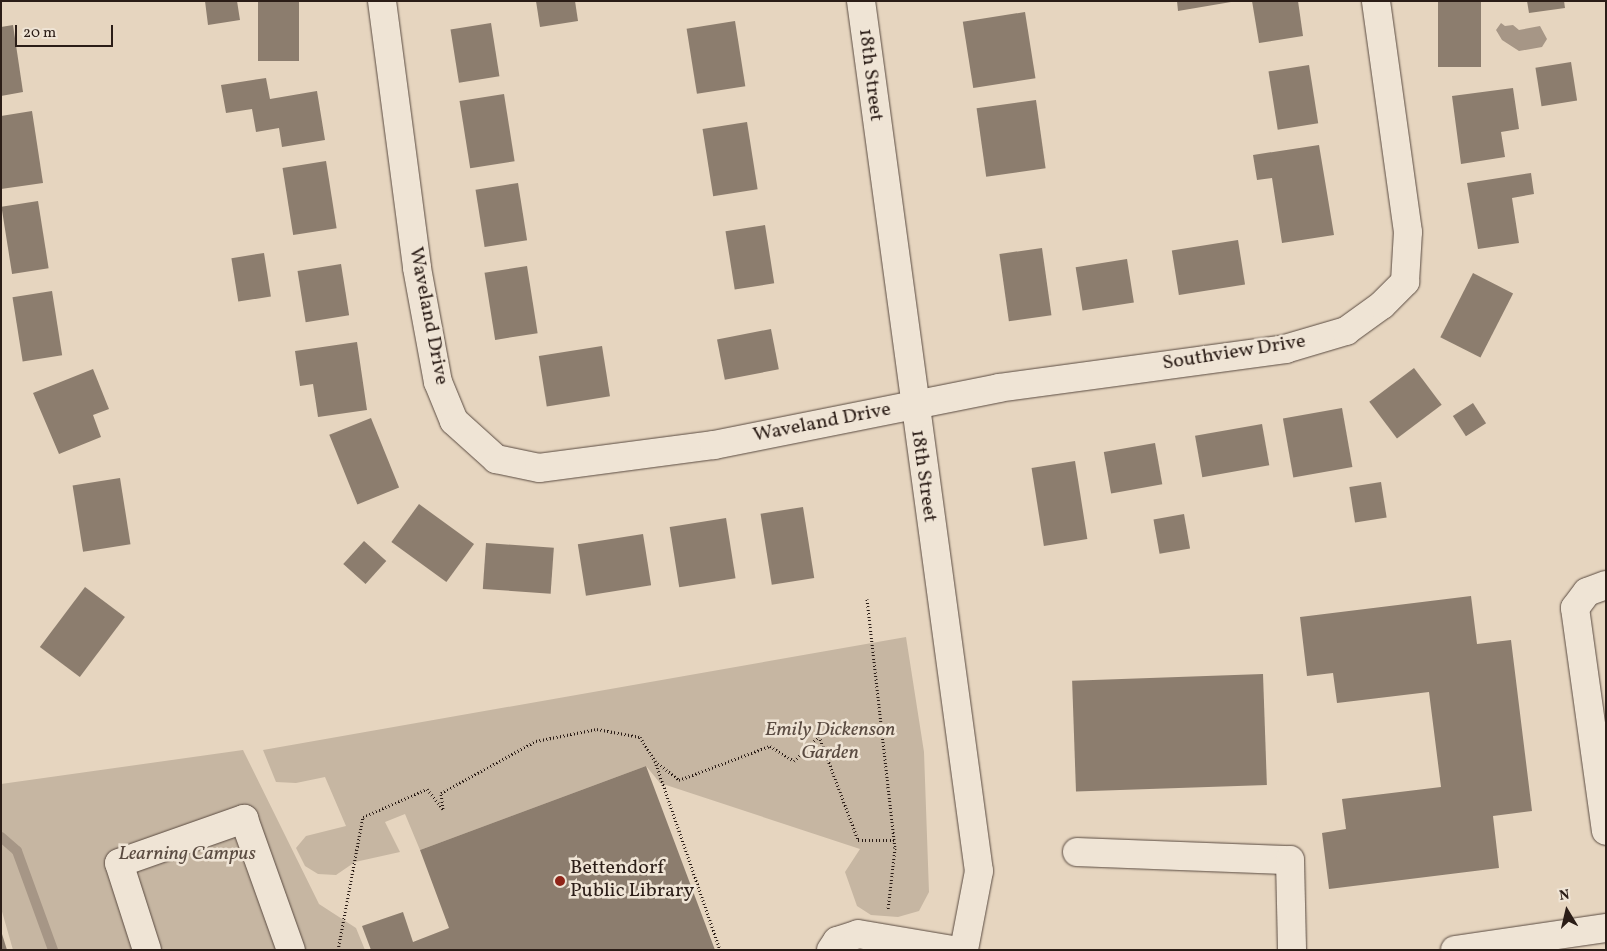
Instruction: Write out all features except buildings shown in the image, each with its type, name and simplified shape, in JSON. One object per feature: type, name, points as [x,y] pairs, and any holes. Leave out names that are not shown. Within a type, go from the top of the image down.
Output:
[{"type":"street","name":"Waveland Drive","points":[[382,1],[417,268],[438,382],[454,421],[496,459],[539,468],[714,445],[913,405]]},
{"type":"street","name":"18th Street","points":[[861,1],[913,405],[979,871],[964,950]]},
{"type":"street","name":"Southview Drive","points":[[913,405],[998,388],[1284,349],[1346,331],[1382,305],[1405,282],[1408,232],[1376,1]]},
{"type":"street","points":[[1606,585],[1586,592],[1575,608],[1606,831]]},
{"type":"street","points":[[147,950],[119,863],[244,819],[291,950]]},
{"type":"street","points":[[1077,852],[1290,860],[1292,950]]},
{"type":"street","points":[[1455,950],[1485,948],[1606,928]]},
{"type":"street","points":[[831,950],[837,941],[858,934],[953,950]]},
{"type":"path","points":[[868,599],[894,840],[884,938]]},
{"type":"path","points":[[338,950],[363,817],[427,789],[443,809],[441,793],[536,741],[597,729],[640,737],[654,761],[720,950]]},
{"type":"path","points":[[654,761],[679,780],[770,746],[794,761],[820,736],[858,840],[894,840]]},
{"type":"green space","name":"Emily Dickenson Garden","points":[[906,637],[924,752],[929,892],[919,911],[898,917],[871,915],[857,906],[845,872],[860,849],[660,783],[646,766],[420,850],[405,814],[385,822],[400,852],[355,862],[336,875],[318,874],[305,866],[296,848],[306,836],[346,826],[325,777],[296,783],[276,782],[263,750]]},
{"type":"green space","name":"Learning Campus","points":[[243,750],[319,904],[356,928],[365,950],[13,950],[1,908],[1,784]]},
{"type":"shaded area","points":[[1501,23],[1505,26],[1513,25],[1519,30],[1540,26],[1547,39],[1542,47],[1519,51],[1502,40],[1496,30]]},
{"type":"waterway","points":[[1,837],[17,851],[53,950]]},
{"type":"place","name":"Bettendorf Public Library","points":[[560,881]]}]
